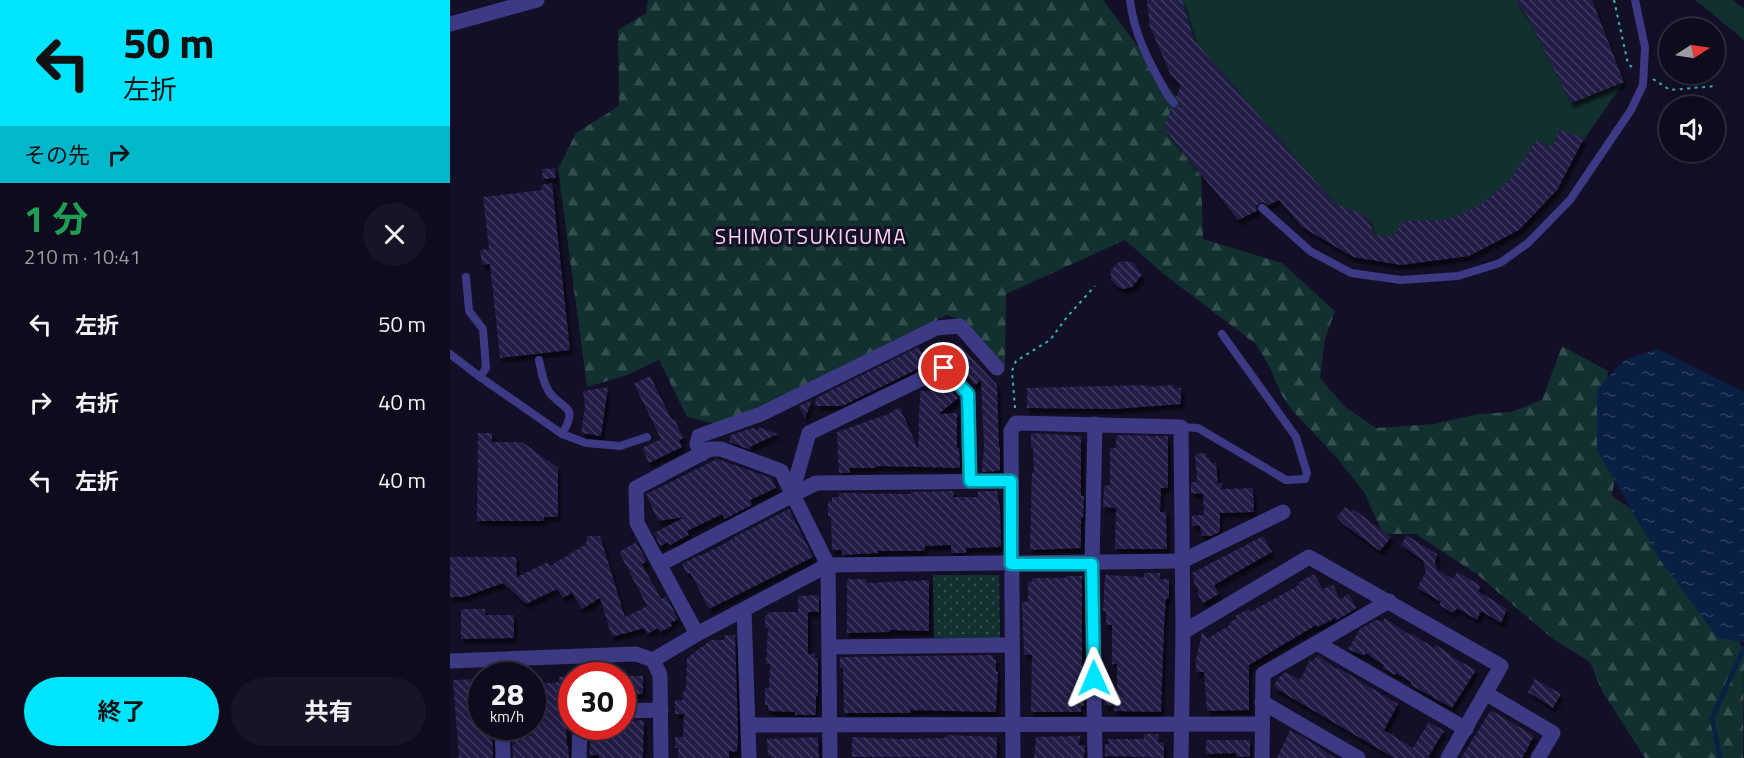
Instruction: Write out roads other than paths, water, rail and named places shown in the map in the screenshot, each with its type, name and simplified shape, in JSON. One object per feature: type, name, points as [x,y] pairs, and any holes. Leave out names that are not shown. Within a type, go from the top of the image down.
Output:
[{"type":"street","points":[[450,24],[537,0]]},
{"type":"street","points":[[702,454],[697,444],[699,436],[761,414],[936,328],[960,326],[997,368]]},
{"type":"street","points":[[792,493],[809,433],[944,368],[968,394],[970,481]]},
{"type":"street","points":[[1013,758],[1011,431],[1016,423],[1181,427],[1183,632],[1181,758]]},
{"type":"street","points":[[1095,424],[1092,564],[1095,758]]},
{"type":"street","points":[[698,634],[637,523],[636,488],[710,449],[722,449],[781,471],[828,565],[830,758]]},
{"type":"street","points":[[660,564],[792,493],[816,483],[1011,481]]},
{"type":"street","points":[[653,660],[828,565],[1092,564],[1182,561],[1283,512]]},
{"type":"street","points":[[1183,632],[1309,557],[1501,666],[1448,758]]},
{"type":"street","points":[[1262,758],[1263,674],[1389,601]]},
{"type":"street","points":[[744,610],[749,758]]},
{"type":"street","points":[[1317,643],[1466,729]]},
{"type":"street","points":[[830,647],[1012,645]]},
{"type":"street","points":[[546,663],[636,654],[653,660],[660,675],[661,758]]},
{"type":"street","points":[[450,661],[468,663]]},
{"type":"street","points":[[1486,694],[1553,733],[1538,758]]},
{"type":"street","points":[[1262,702],[1359,758]]},
{"type":"street","points":[[636,711],[661,710]]},
{"type":"street","points":[[749,725],[1262,724]]},
{"type":"street","points":[[502,740],[503,758]]},
{"type":"street","points":[[579,758],[580,740]]},
{"type":"lane","points":[[1130,0],[1140,44],[1174,103]]},
{"type":"lane","points":[[1262,208],[1310,251],[1351,273],[1401,280],[1458,276],[1500,263],[1528,243],[1570,200],[1631,110],[1643,85],[1645,47],[1635,0]]},
{"type":"lane","points":[[466,277],[469,311],[483,329],[486,368],[480,377]]},
{"type":"lane","points":[[1181,427],[1198,428],[1286,480],[1305,479],[1307,473],[1296,437],[1222,334]]},
{"type":"lane","points":[[450,354],[562,434],[586,443],[620,446],[647,437]]},
{"type":"lane","points":[[539,360],[548,390],[568,408],[570,414],[569,424],[562,434]]},
{"type":"water","points":[[1657,349],[1744,392],[1744,642],[1718,638],[1660,560],[1597,450],[1597,390],[1623,361]]},
{"type":"waterway","points":[[1720,758],[1712,718],[1744,648]]},
{"type":"district","name":"SHIMOTSUKIGUMA","points":[[811,236]]}]
